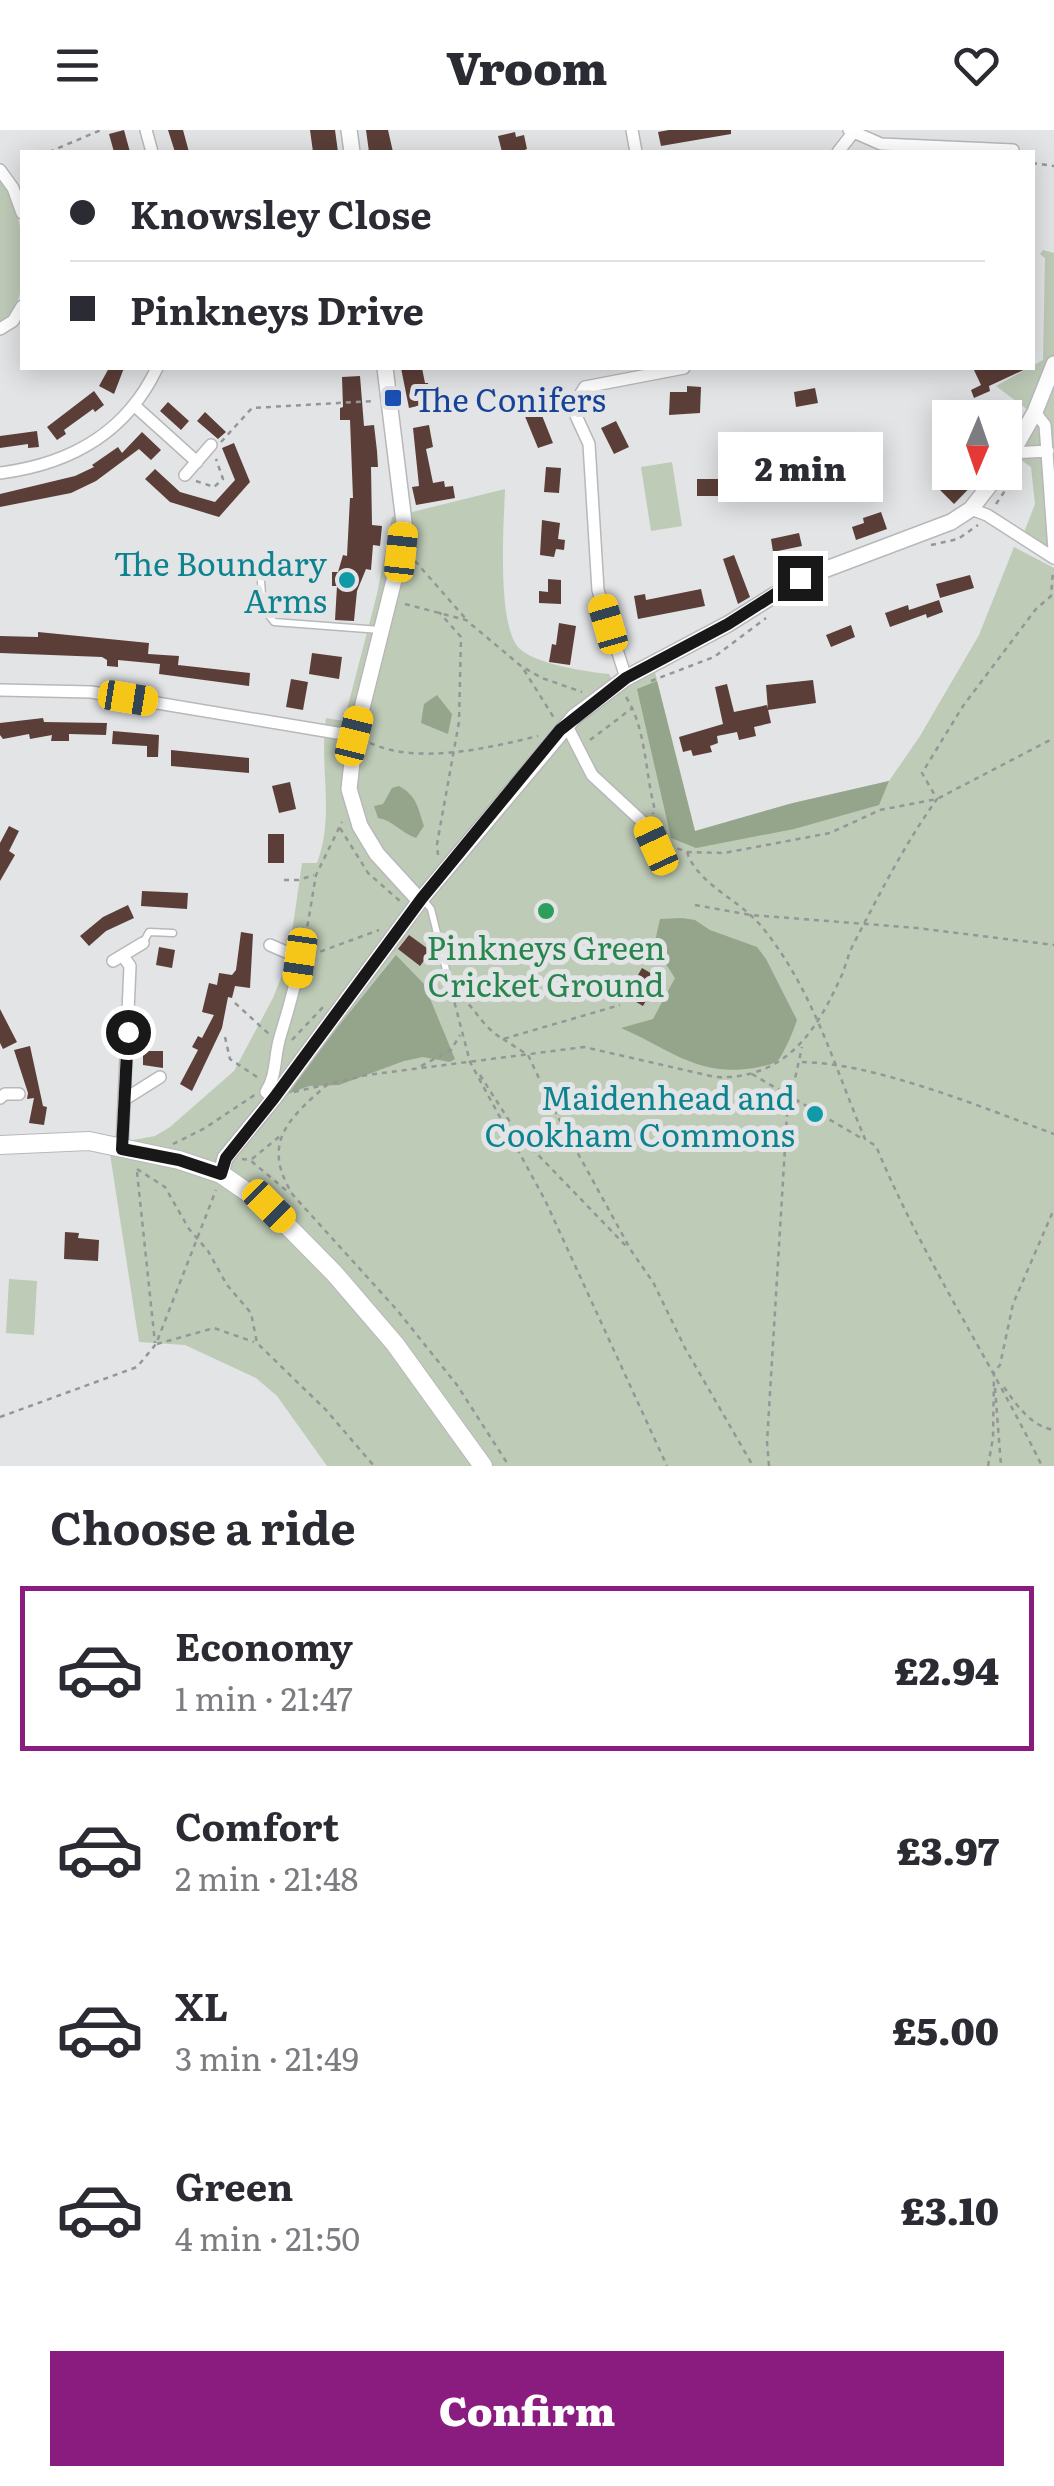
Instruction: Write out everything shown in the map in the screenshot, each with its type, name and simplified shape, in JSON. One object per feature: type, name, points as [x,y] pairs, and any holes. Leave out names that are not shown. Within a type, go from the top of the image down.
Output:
[{"type":"main road","points":[[0,1144],[89,1141],[223,1166],[269,1206],[395,1344],[483,1466]]},
{"type":"street","points":[[851,132],[881,144],[1014,150]]},
{"type":"street","points":[[0,170],[20,207]]},
{"type":"street","points":[[0,328],[13,321],[20,309]]},
{"type":"street","points":[[1022,436],[1054,364]]},
{"type":"street","points":[[0,473],[48,465],[70,456],[136,407],[157,370]]},
{"type":"street","points":[[385,370],[404,522],[401,552],[354,736],[350,778],[360,826],[415,901]]},
{"type":"street","points":[[632,682],[598,590],[589,444],[572,408],[585,387],[674,370]]},
{"type":"street","points":[[136,407],[197,462]]},
{"type":"street","points":[[1035,412],[1045,425],[1054,550]]},
{"type":"street","points":[[185,475],[211,446]]},
{"type":"street","points":[[1022,456],[1048,451]]},
{"type":"street","points":[[223,1166],[270,1092],[415,901],[562,724],[800,578],[951,522],[971,509],[986,490]]},
{"type":"street","points":[[971,509],[987,515],[1054,561]]},
{"type":"street","points":[[0,690],[90,692],[354,736]]},
{"type":"street","points":[[562,724],[592,775],[647,826],[660,845]]},
{"type":"street","points":[[122,1149],[130,966],[118,958],[144,943]]},
{"type":"street","points":[[270,945],[300,958],[295,997],[278,1041],[270,1092]]},
{"type":"street","points":[[125,1098],[160,1077]]},
{"type":"street","points":[[0,1080],[8,1095]]},
{"type":"lane","points":[[262,580],[263,608],[274,622],[381,630]]},
{"type":"lane","points":[[415,901],[431,908],[450,986]]},
{"type":"lane","points":[[144,943],[150,932],[173,933]]},
{"type":"path","points":[[54,150],[101,130]]},
{"type":"path","points":[[211,446],[219,444],[252,408],[389,399]]},
{"type":"path","points":[[923,547],[958,539],[987,515],[1006,490]]},
{"type":"path","points":[[401,552],[412,559],[466,620],[522,666],[542,678],[600,698],[622,692],[632,708],[654,806],[651,822]]},
{"type":"path","points":[[937,798],[922,773],[963,706],[1036,608],[1053,596],[1054,561]]},
{"type":"path","points":[[388,600],[466,620]]},
{"type":"path","points":[[439,612],[461,638],[455,752],[437,844],[439,859]]},
{"type":"path","points":[[632,682],[714,658],[766,617]]},
{"type":"path","points":[[522,666],[562,724]]},
{"type":"path","points":[[579,750],[632,708]]},
{"type":"path","points":[[354,736],[385,750],[470,753],[544,734]]},
{"type":"path","points":[[660,845],[686,852],[724,853],[830,834],[880,810],[937,798],[1054,738]]},
{"type":"path","points":[[166,1147],[205,1128],[252,1095],[416,1068],[584,1047],[694,1075],[730,1078],[770,1067],[802,1045],[817,1025],[908,839],[937,798]]},
{"type":"path","points":[[352,802],[316,875],[300,958],[381,930]]},
{"type":"path","points":[[340,827],[368,873],[415,901]]},
{"type":"path","points":[[686,852],[710,883],[750,915],[798,979],[865,1139],[876,1146],[962,1321],[1018,1406],[1041,1428],[1054,1430]]},
{"type":"path","points":[[284,880],[316,875]]},
{"type":"path","points":[[696,905],[750,915],[1054,945]]},
{"type":"path","points":[[450,986],[470,1062],[545,1200],[667,1466]]},
{"type":"path","points":[[450,986],[467,998],[487,1029],[528,1055],[552,1108],[753,1466]]},
{"type":"path","points":[[235,1003],[278,1041]]},
{"type":"path","points":[[502,1039],[620,1006]]},
{"type":"path","points":[[416,1068],[451,1050],[461,1034]]},
{"type":"path","points":[[225,1037],[230,1059],[270,1092]]},
{"type":"path","points":[[769,1466],[775,1270],[790,1098],[802,1045]]},
{"type":"path","points":[[470,1062],[517,1132],[632,1252]]},
{"type":"path","points":[[799,1062],[832,1062],[903,1082],[1054,1134]]},
{"type":"path","points":[[749,1072],[876,1146]]},
{"type":"path","points":[[293,1196],[279,1166],[282,1134],[294,1114],[329,1083]]},
{"type":"path","points":[[0,1417],[137,1367],[156,1344],[223,1166],[250,1160],[282,1134]]},
{"type":"path","points":[[250,1160],[293,1196],[374,1282],[457,1385],[508,1466]]},
{"type":"path","points":[[156,1344],[137,1169],[165,1187],[226,1284],[251,1313],[257,1343]]},
{"type":"path","points":[[988,1466],[993,1438],[994,1372],[1000,1365],[1013,1304],[1054,1209]]},
{"type":"path","points":[[156,1344],[214,1328],[257,1343],[326,1410],[374,1466]]},
{"type":"path","points":[[994,1372],[1001,1466]]},
{"type":"path","points":[[994,1372],[1042,1466]]},
{"type":"green space","points":[[0,177],[20,227],[20,293],[0,323]]},
{"type":"green space","points":[[1043,250],[1054,253],[1054,559],[1023,535],[1035,504],[1031,467],[1022,461],[1022,446],[1037,417],[1022,406],[1022,400],[1015,400],[996,386],[1025,370],[1035,370],[1035,364],[1043,360],[1045,258],[1040,254]]},
{"type":"green space","points":[[672,462],[682,526],[651,531],[641,467]]},
{"type":"green space","points":[[505,489],[504,597],[512,637],[520,649],[538,659],[609,674],[615,685],[654,668],[695,831],[889,781],[979,635],[1014,547],[1054,568],[1054,1466],[327,1466],[277,1396],[256,1378],[185,1345],[139,1342],[110,1154],[133,1140],[155,1136],[170,1127],[234,1071],[273,998],[288,960],[302,863],[317,863],[322,845],[326,718],[344,721],[377,594],[392,517]]},
{"type":"green space","points":[[657,681],[695,831],[889,781],[879,805],[794,829],[696,848],[671,838],[637,689]]},
{"type":"green space","points":[[437,695],[452,714],[448,734],[421,723],[424,704]]},
{"type":"green space","points":[[399,786],[413,798],[424,826],[416,838],[378,818],[374,806],[383,804],[392,788]]},
{"type":"green space","points":[[682,918],[757,947],[766,959],[797,1020],[779,1059],[754,1068],[716,1069],[684,1059],[621,1028],[653,1019],[675,978],[654,946],[660,919]]},
{"type":"green space","points":[[396,955],[424,984],[455,1059],[450,1062],[423,1057],[404,1061],[339,1085],[309,1086],[282,1096]]},
{"type":"green space","points":[[9,1279],[37,1281],[34,1335],[6,1333]]},
{"type":"building","points":[[124,130],[129,150],[113,150],[109,134]]},
{"type":"building","points":[[168,130],[183,130],[188,150],[174,150]]},
{"type":"building","points":[[310,130],[335,130],[338,150],[313,150]]},
{"type":"building","points":[[366,130],[388,130],[393,150],[369,150]]},
{"type":"building","points":[[731,130],[731,134],[661,146],[658,132]]},
{"type":"building","points":[[515,132],[516,137],[524,135],[527,149],[502,150],[498,136]]},
{"type":"building","points":[[108,370],[123,370],[114,394],[99,386]]},
{"type":"building","points":[[401,370],[422,370],[435,402],[409,408]]},
{"type":"building","points":[[974,370],[1024,370],[989,386],[990,391],[974,398],[971,390],[981,385]]},
{"type":"building","points":[[360,376],[364,426],[374,425],[378,467],[371,467],[372,525],[382,526],[380,546],[373,545],[371,570],[366,569],[357,591],[354,621],[335,620],[337,586],[332,586],[332,572],[338,572],[343,555],[347,556],[353,498],[350,420],[340,420],[342,377]]},
{"type":"building","points":[[687,386],[701,387],[700,413],[669,415],[670,392],[687,392]]},
{"type":"building","points":[[815,388],[818,403],[796,407],[794,392]]},
{"type":"building","points":[[94,391],[104,405],[64,430],[66,434],[57,440],[47,427]]},
{"type":"building","points":[[168,402],[189,421],[181,430],[160,411]]},
{"type":"building","points":[[539,408],[553,443],[538,448],[524,414]]},
{"type":"building","points":[[205,412],[226,432],[218,439],[197,421]]},
{"type":"building","points":[[616,421],[629,447],[614,454],[601,428]]},
{"type":"building","points":[[429,425],[433,447],[426,449],[433,483],[444,481],[445,487],[453,486],[455,498],[416,505],[412,487],[419,486],[413,428]]},
{"type":"building","points":[[37,431],[39,447],[28,448],[28,444],[0,448],[0,436]]},
{"type":"building","points":[[142,432],[161,450],[151,460],[139,449],[96,481],[71,493],[0,507],[0,494],[75,476],[94,467],[118,447],[122,453]]},
{"type":"building","points":[[234,443],[250,482],[219,517],[170,502],[145,479],[155,469],[180,492],[215,502],[235,480],[222,448]]},
{"type":"building","points":[[546,467],[561,468],[559,493],[544,492]]},
{"type":"building","points":[[697,479],[724,479],[724,496],[697,496]]},
{"type":"building","points":[[940,490],[968,490],[954,504]]},
{"type":"building","points":[[881,512],[887,529],[856,540],[852,527]]},
{"type":"building","points":[[542,520],[560,523],[558,539],[565,540],[564,550],[556,549],[554,557],[540,555]]},
{"type":"building","points":[[799,533],[802,546],[773,552],[771,539]]},
{"type":"building","points":[[734,555],[750,597],[738,604],[723,559]]},
{"type":"building","points":[[970,575],[974,588],[940,598],[936,584]]},
{"type":"building","points":[[548,579],[561,580],[561,604],[539,603],[539,591],[548,592]]},
{"type":"building","points":[[701,589],[705,606],[638,619],[634,596],[645,594],[646,600]]},
{"type":"building","points":[[939,600],[943,612],[890,627],[885,613]]},
{"type":"building","points":[[559,623],[576,626],[570,665],[549,662]]},
{"type":"building","points":[[851,625],[855,637],[831,647],[826,635]]},
{"type":"building","points":[[38,632],[149,643],[148,654],[179,656],[178,665],[250,673],[249,686],[159,674],[160,664],[118,660],[118,667],[107,666],[102,657],[0,653],[0,636],[38,637]]},
{"type":"building","points":[[312,653],[342,657],[339,679],[309,674]]},
{"type":"building","points":[[291,679],[308,682],[303,710],[286,707]]},
{"type":"building","points":[[813,680],[816,703],[768,710],[766,685]]},
{"type":"building","points":[[727,684],[734,712],[767,705],[771,723],[754,727],[756,736],[739,740],[737,732],[717,736],[718,743],[710,746],[712,752],[693,756],[691,750],[683,752],[679,737],[723,724],[715,687]]},
{"type":"building","points":[[43,718],[44,722],[107,723],[106,735],[69,734],[69,741],[51,741],[52,735],[3,739],[0,735],[0,723]]},
{"type":"building","points":[[113,731],[159,735],[158,757],[147,757],[147,746],[112,744]]},
{"type":"building","points":[[171,750],[249,758],[249,773],[171,766]]},
{"type":"building","points":[[290,782],[296,809],[279,813],[272,786]]},
{"type":"building","points":[[9,826],[19,831],[9,851],[15,855],[0,881],[0,843]]},
{"type":"building","points":[[268,834],[284,834],[284,863],[268,863]]},
{"type":"building","points":[[142,891],[188,893],[187,909],[141,906]]},
{"type":"building","points":[[128,905],[134,918],[106,931],[89,946],[80,936],[103,917]]},
{"type":"building","points":[[241,932],[253,934],[250,988],[235,986],[232,998],[228,997],[222,1028],[192,1091],[180,1084],[198,1050],[192,1047],[198,1036],[202,1038],[214,1015],[202,1012],[209,983],[217,985],[219,973],[232,975],[236,970]]},
{"type":"building","points":[[409,935],[431,951],[420,966],[398,949]]},
{"type":"building","points":[[159,947],[175,950],[172,968],[156,965]]},
{"type":"building","points":[[642,968],[659,978],[643,1006],[626,996]]},
{"type":"building","points":[[0,1009],[17,1042],[3,1049],[0,1043]]},
{"type":"building","points":[[30,1046],[43,1106],[47,1107],[44,1125],[29,1123],[34,1098],[27,1099],[14,1050]]},
{"type":"building","points":[[143,1051],[163,1051],[163,1068],[143,1065]]},
{"type":"building","points":[[65,1232],[99,1240],[98,1261],[64,1259]]},
{"type":"place","name":"The Conifers","points":[[393,398]]},
{"type":"place","name":"The Boundary Arms","points":[[347,580]]},
{"type":"place","name":"Pinkneys Green Cricket Ground","points":[[546,911]]},
{"type":"place","name":"Maidenhead and Cookham Commons","points":[[815,1114]]},
{"type":"route","points":[[128,1032],[122,1149],[179,1160],[221,1174],[226,1158],[422,898],[560,730],[626,678],[728,624],[800,578]]}]
